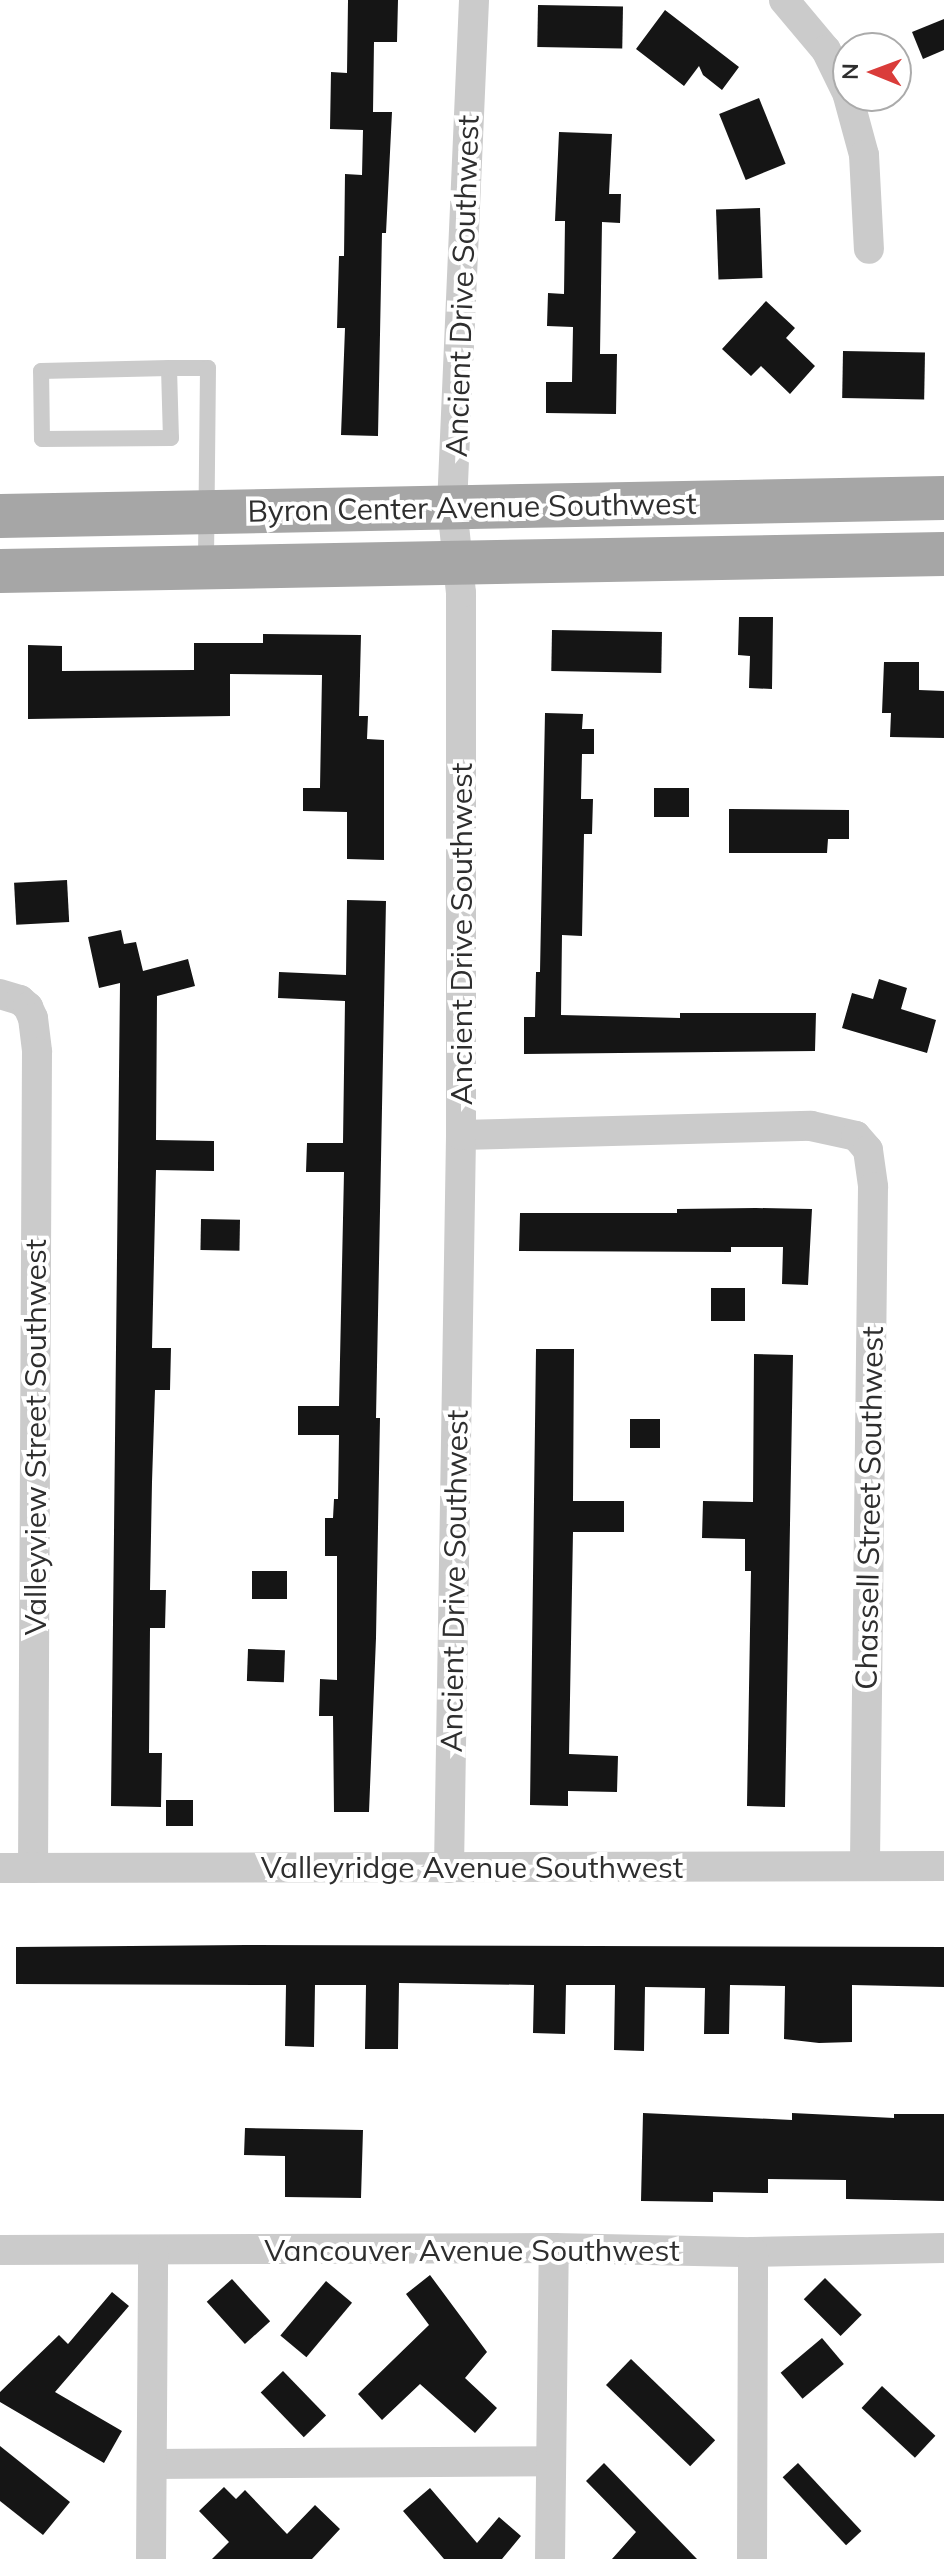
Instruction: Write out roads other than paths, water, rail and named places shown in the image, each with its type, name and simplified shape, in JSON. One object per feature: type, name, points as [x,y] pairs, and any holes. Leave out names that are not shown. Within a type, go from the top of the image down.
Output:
[{"type":"main road","name":"Byron Center Avenue Southwest","points":[[0,516],[944,498]]},
{"type":"main road","name":"Byron Center Avenue Southwest","points":[[0,571],[944,554]]},
{"type":"street","name":"Ancient Drive Southwest","points":[[449,1868],[461,1135],[460,563],[452,506],[474,0]]},
{"type":"street","points":[[784,0],[826,50],[832,62]]},
{"type":"street","points":[[853,112],[864,155],[869,249]]},
{"type":"street","name":"Valleyview Street Southwest","points":[[0,994],[20,1000],[28,1007],[33,1018],[37,1052],[33,1868]]},
{"type":"street","name":"Chassell Street Southwest","points":[[461,1135],[811,1126],[856,1136],[868,1150],[873,1187],[865,1866]]},
{"type":"street","name":"Valleyridge Avenue Southwest","points":[[0,1868],[944,1866]]},
{"type":"street","points":[[550,2559],[554,2248]]},
{"type":"street","name":"Vancouver Avenue Southwest","points":[[0,2250],[554,2248],[753,2252],[944,2248]]},
{"type":"street","points":[[151,2559],[153,2250]]},
{"type":"street","points":[[752,2559],[753,2252]]},
{"type":"street","points":[[153,2464],[551,2461]]},
{"type":"lane","points":[[169,368],[171,438],[42,439],[41,371],[169,368],[208,368],[206,567]]}]
